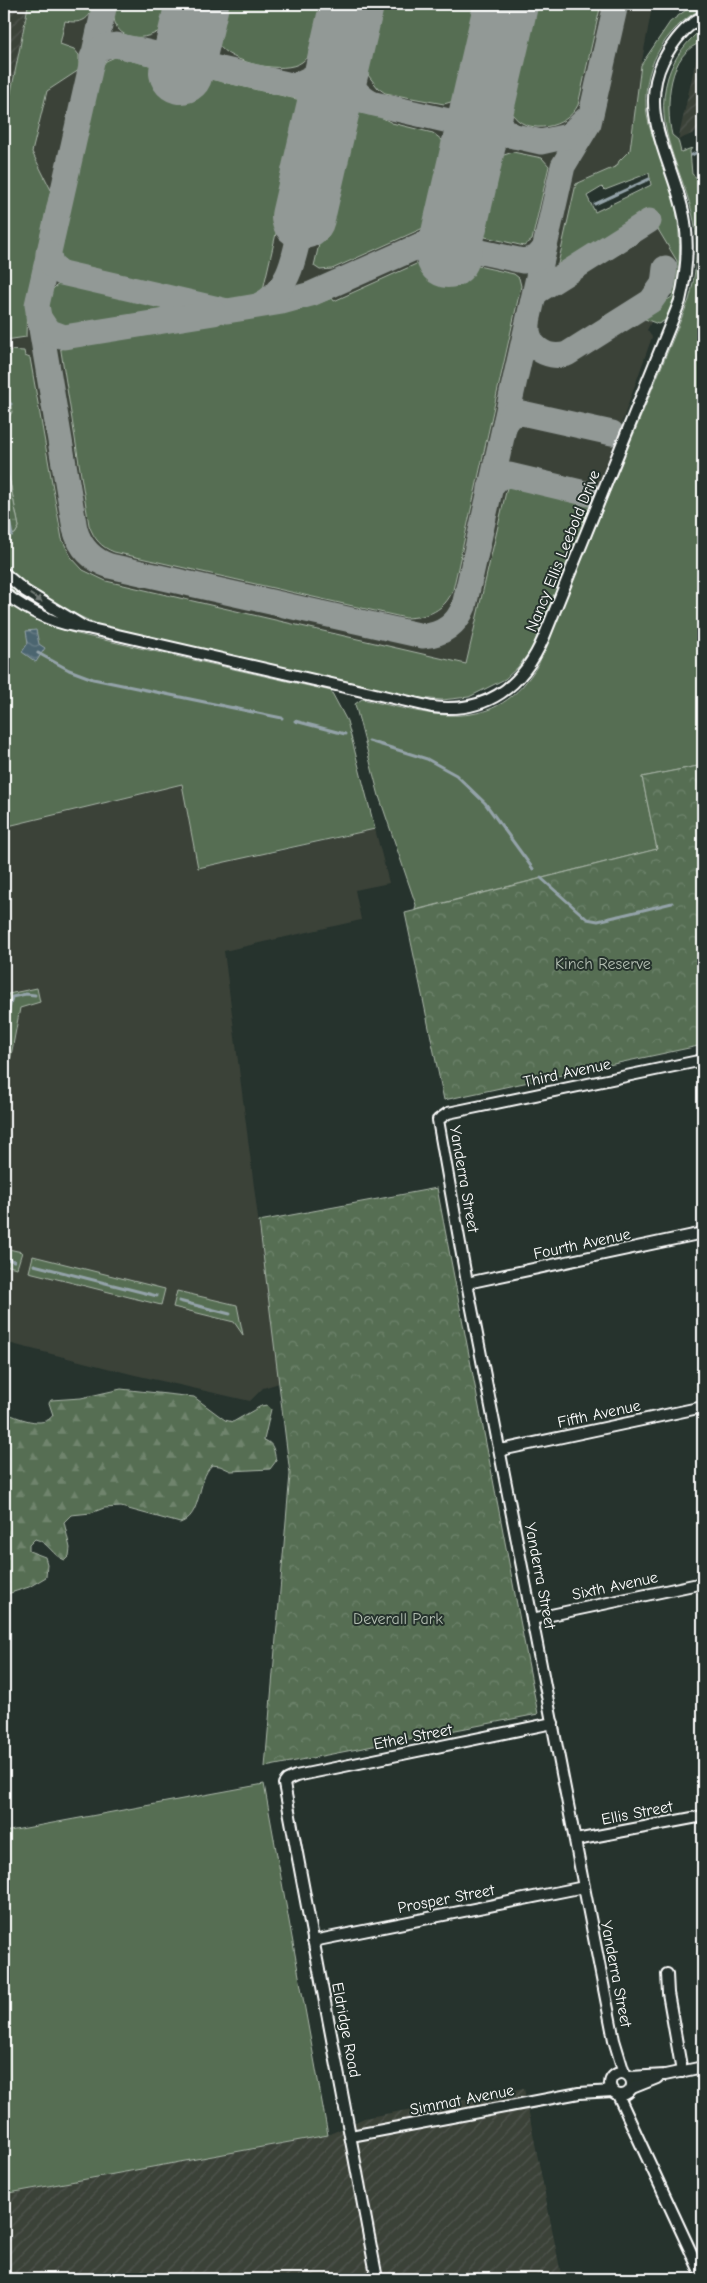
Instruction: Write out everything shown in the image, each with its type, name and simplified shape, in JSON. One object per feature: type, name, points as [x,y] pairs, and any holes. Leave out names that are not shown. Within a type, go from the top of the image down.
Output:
[{"type":"street","name":"Nancy Ellis Leebold Drive","points":[[4,593],[51,621],[67,626],[87,628],[333,686],[444,709],[479,704],[519,679],[533,661],[544,638],[680,301],[686,264],[685,220],[678,191],[657,130],[654,94],[658,72],[667,53],[688,27],[703,16]]},
{"type":"street","name":"Nancy Ellis Leebold Drive","points":[[4,573],[25,591],[87,628]]},
{"type":"street","name":"Third Avenue","points":[[439,1118],[448,1113],[703,1060]]},
{"type":"street","name":"Yanderra Street","points":[[439,1118],[467,1283],[501,1450],[620,2076]]},
{"type":"street","name":"Fourth Avenue","points":[[467,1283],[703,1233]]},
{"type":"street","name":"Fifth Avenue","points":[[501,1450],[703,1407]]},
{"type":"street","name":"Sixth Avenue","points":[[532,1619],[703,1583]]},
{"type":"street","name":"Ethel Street","points":[[284,1787],[287,1780],[296,1776],[553,1723]]},
{"type":"street","name":"Eldridge Road","points":[[284,1787],[377,2279]]},
{"type":"street","name":"Ellis Street","points":[[576,1840],[703,1816]]},
{"type":"street","name":"Prosper Street","points":[[314,1940],[584,1887]]},
{"type":"street","points":[[666,1974],[682,2072]]},
{"type":"street","name":"Simmat Avenue","points":[[579,2093],[620,2076],[665,2075],[703,2068]]},
{"type":"street","name":"Simmat Avenue","points":[[351,2136],[579,2093],[623,2092],[665,2075]]},
{"type":"street","points":[[623,2092],[632,2082],[620,2076],[610,2086],[623,2092],[639,2136],[703,2278]]},
{"type":"shaded area","points":[[4,4],[28,6],[4,128]]},
{"type":"shaded area","points":[[53,4],[670,4],[652,7],[639,77],[649,171],[602,186],[587,196],[595,211],[651,185],[671,210],[676,254],[672,295],[666,299],[659,320],[652,320],[647,330],[652,337],[609,459],[591,502],[468,667],[52,569],[4,333]]},
{"type":"shaded area","points":[[700,42],[703,42],[703,129],[678,140]]},
{"type":"shaded area","points":[[183,784],[271,853],[375,829],[389,883],[355,890],[361,920],[224,951],[279,1383],[263,1388],[250,1401],[135,1375],[4,1342],[4,827]]},
{"type":"shaded area","points":[[524,2088],[562,2279],[4,2279],[4,2194],[328,2135],[364,2118]]},
{"type":"green space","points":[[21,4],[94,4],[90,14],[84,20],[76,22],[65,21],[60,44],[74,49],[79,55],[79,70],[47,91],[32,152],[51,190],[27,298],[26,337],[6,340],[7,350],[24,351],[25,356],[30,358],[62,539],[71,557],[83,570],[106,581],[466,664],[508,483],[514,480],[595,499],[531,650],[518,667],[505,679],[469,697],[442,700],[418,698],[102,626],[50,600],[26,584],[4,565],[4,528],[9,535],[15,534],[19,527],[4,453],[4,425],[6,424],[9,396],[4,391],[4,128],[28,6]]},
{"type":"green space","points":[[115,4],[180,4],[173,18],[163,29],[151,35],[138,37],[127,36],[119,29],[114,19]]},
{"type":"green space","points":[[215,4],[329,4],[317,43],[308,56],[294,66],[271,67],[233,57],[224,51],[215,39],[213,29]]},
{"type":"green space","points":[[374,4],[481,4],[460,92],[454,101],[444,104],[385,93],[378,88],[368,75],[362,54]]},
{"type":"green space","points":[[533,4],[601,4],[578,105],[570,115],[560,122],[536,127],[516,119],[511,110],[510,98]]},
{"type":"green space","points":[[694,4],[703,4],[703,8],[677,27],[666,39],[651,67],[647,83],[646,99],[649,126],[671,188],[679,229],[676,289],[668,319],[658,324],[645,319],[648,311],[672,297],[677,261],[650,216],[562,270],[558,264],[576,184],[617,166],[619,161],[630,150],[641,65],[670,22]],"holes":[[[649,173],[651,185],[595,212],[587,196],[602,187],[605,190]]]},
{"type":"green space","points":[[703,28],[703,42],[691,47],[682,56],[676,68],[672,81],[669,110],[672,135],[678,140],[681,152],[692,148],[690,151],[692,174],[698,179],[703,202],[703,765],[642,777],[657,849],[415,910],[416,905],[379,796],[355,704],[362,699],[437,714],[460,715],[482,712],[502,703],[522,687],[539,663],[689,300],[696,260],[696,231],[689,203],[671,150],[664,114],[664,96],[668,77],[677,56],[686,44]]},
{"type":"green space","points":[[115,57],[301,100],[306,104],[262,294],[234,303],[72,267],[61,258],[60,245],[99,70],[106,61]]},
{"type":"green space","points":[[356,111],[379,116],[392,123],[433,133],[442,140],[446,154],[430,225],[332,269],[320,270],[314,266],[349,114]]},
{"type":"green space","points":[[513,152],[542,158],[549,166],[532,240],[524,246],[485,237],[482,230],[496,163],[504,155]]},
{"type":"green space","points":[[425,260],[425,265],[465,276],[469,264],[514,274],[519,278],[521,286],[453,590],[440,608],[428,614],[406,618],[114,552],[105,548],[99,542],[89,525],[60,345],[314,305],[332,298],[334,301]]},
{"type":"green space","points":[[65,282],[184,309],[65,329],[57,326],[52,320],[47,306],[51,291],[57,285]]},
{"type":"green space","points":[[4,391],[9,396],[12,412],[4,425]]},
{"type":"green space","points":[[4,453],[19,527],[15,534],[9,535],[4,528]]},
{"type":"green space","points":[[4,579],[72,622],[45,614],[4,588]]},
{"type":"green space","points":[[4,601],[39,621],[73,633],[331,691],[347,721],[375,829],[198,868],[182,784],[4,827]]},
{"type":"green space","name":"Kinch Reserve","points":[[703,765],[703,1045],[444,1100],[405,913],[657,849],[642,777]]},
{"type":"green space","points":[[37,988],[40,1002],[20,1008],[4,1093],[4,1012],[8,994]]},
{"type":"green space","name":"Deverall Park","points":[[437,1188],[538,1714],[265,1767],[290,1474],[259,1221]]},
{"type":"green space","points":[[4,1248],[22,1252],[17,1268],[4,1265]]},
{"type":"green space","points":[[33,1256],[165,1289],[161,1305],[29,1272]]},
{"type":"green space","points":[[177,1291],[237,1305],[243,1335],[234,1322],[173,1307]]},
{"type":"green space","points":[[121,1389],[194,1397],[225,1420],[233,1422],[261,1406],[267,1405],[271,1409],[264,1440],[272,1445],[276,1461],[270,1469],[231,1471],[212,1465],[203,1480],[192,1513],[180,1523],[121,1507],[104,1508],[91,1513],[71,1515],[64,1522],[70,1548],[69,1556],[65,1560],[61,1558],[44,1543],[35,1539],[29,1545],[29,1551],[45,1557],[47,1564],[46,1577],[29,1587],[4,1595],[4,1412],[30,1421],[43,1422],[53,1415],[49,1403],[51,1400],[81,1398]]},
{"type":"green space","points":[[264,1784],[328,2135],[4,2194],[4,1832]]},
{"type":"water","points":[[36,630],[39,644],[45,648],[36,662],[22,652],[28,643],[26,631]]},
{"type":"waterway","points":[[692,155],[703,149]]},
{"type":"waterway","points":[[595,204],[649,179]]},
{"type":"waterway","points":[[4,405],[11,404]]},
{"type":"waterway","points":[[4,494],[12,535]]},
{"type":"waterway","points":[[38,653],[69,670],[93,679],[282,718]]},
{"type":"waterway","points":[[295,721],[345,734]]},
{"type":"waterway","points":[[369,741],[427,759],[456,775],[485,803],[533,869]]},
{"type":"waterway","points":[[541,878],[587,919],[598,921],[672,903]]},
{"type":"waterway","points":[[4,1031],[12,997],[26,994],[35,995]]},
{"type":"waterway","points":[[4,1258],[14,1261]]},
{"type":"waterway","points":[[34,1265],[157,1296]]},
{"type":"waterway","points":[[179,1301],[230,1314]]},
{"type":"taxiway","points":[[105,4],[37,305],[75,529],[80,542],[92,556],[110,566],[423,636],[442,631],[448,627],[457,618],[464,606],[563,166],[589,123],[616,4]]},
{"type":"taxiway","points":[[352,4],[345,45],[344,59],[346,72],[359,94],[371,103]]},
{"type":"taxiway","points":[[506,4],[489,80],[488,102],[490,112],[495,121],[514,136]]},
{"type":"taxiway","points":[[293,85],[318,74],[336,55],[343,38]]},
{"type":"taxiway","points":[[92,57],[102,47],[116,45],[541,142],[568,136],[586,119]]},
{"type":"taxiway","points":[[259,305],[270,298],[286,279],[295,255],[303,217]]},
{"type":"taxiway","points":[[535,293],[649,221]]},
{"type":"taxiway","points":[[48,253],[52,265],[62,273],[227,311],[282,302],[311,294],[430,241],[523,261],[536,258],[544,249]]},
{"type":"taxiway","points":[[528,324],[530,339],[539,350],[552,355],[567,354],[651,301],[663,284],[665,268]]},
{"type":"taxiway","points":[[38,316],[48,331],[64,337],[214,313]]},
{"type":"taxiway","points":[[505,424],[512,415],[522,413],[612,433]]},
{"type":"taxiway","points":[[490,488],[498,478],[509,475],[589,494]]},
{"type":"runway","points":[[181,72],[197,4]]},
{"type":"runway","points":[[303,217],[352,4]]},
{"type":"runway","points":[[448,256],[506,4]]}]
